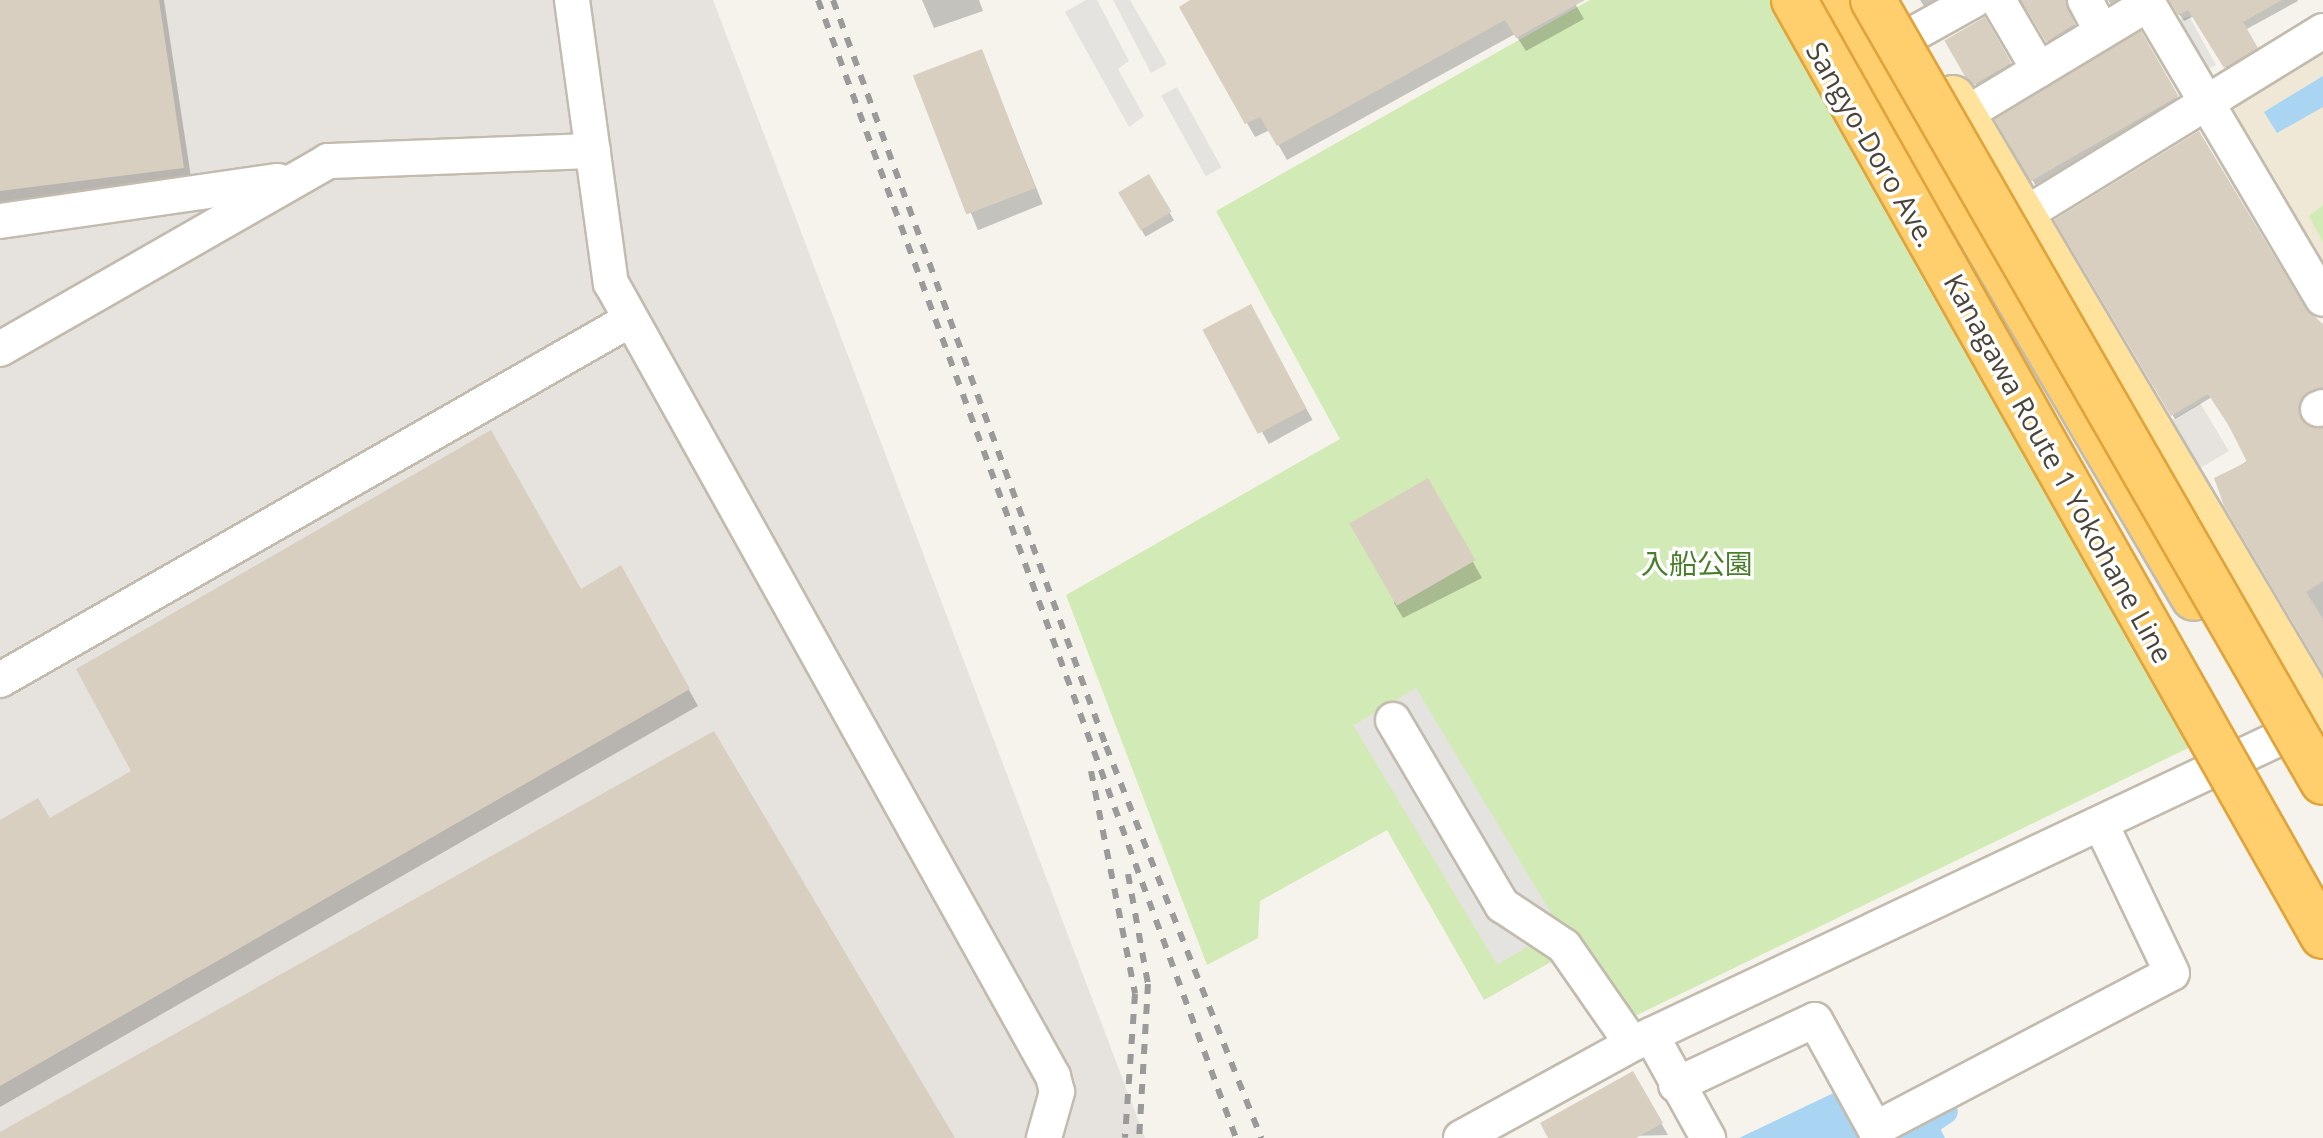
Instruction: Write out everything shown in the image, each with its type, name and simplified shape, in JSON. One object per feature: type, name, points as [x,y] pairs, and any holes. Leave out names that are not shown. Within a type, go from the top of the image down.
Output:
[{"type":"highway","name":"Kanagawa Route 1 Yokohane Line","points":[[1791,0],[2221,748],[2323,936]]},
{"type":"highway","points":[[1821,0],[2184,582],[2255,687],[2316,718]]},
{"type":"highway","points":[[1843,0],[1905,131],[2110,519],[2221,748]]},
{"type":"highway","points":[[1873,0],[2316,718],[2323,782]]},
{"type":"main road","points":[[1904,17],[2024,215],[2316,718]]},
{"type":"main road","points":[[2221,748],[2323,908]]},
{"type":"street","points":[[572,0],[611,283],[628,321],[1053,1076],[1057,1092],[1044,1138]]},
{"type":"street","points":[[1904,17],[1974,0]]},
{"type":"street","points":[[1998,0],[2039,70]]},
{"type":"street","points":[[2085,0],[2102,32]]},
{"type":"street","points":[[1964,115],[2147,2],[2323,299]]},
{"type":"street","points":[[2024,215],[2323,31]]},
{"type":"street","points":[[0,349],[294,179],[346,156],[593,151]]},
{"type":"street","points":[[0,221],[294,179]]},
{"type":"street","points":[[0,680],[628,321]]},
{"type":"street","points":[[1461,1138],[1641,1040],[1868,949],[2101,824],[2221,748],[2316,718]]},
{"type":"street","points":[[1393,720],[1502,905],[1564,946],[1676,1085],[1708,1138]]},
{"type":"street","points":[[1676,1085],[1815,1020],[1875,1129],[2172,973],[2101,824]]},
{"type":"shaded area","points":[[0,0],[713,0],[1145,1138],[0,1138]]},
{"type":"shaded area","points":[[1086,0],[1097,0],[1129,61],[1118,69],[1144,116],[1129,127],[1065,12]]},
{"type":"shaded area","points":[[1113,0],[1130,0],[1167,64],[1151,73]]},
{"type":"shaded area","points":[[2189,16],[2216,65],[2203,71],[2174,22]]},
{"type":"shaded area","points":[[2323,51],[2323,269],[2233,114],[2238,103]]},
{"type":"shaded area","points":[[1177,87],[1222,167],[1206,176],[1161,96]]},
{"type":"shaded area","points":[[2200,403],[2229,451],[2198,470],[2169,422]]},
{"type":"shaded area","points":[[1416,688],[1560,927],[1497,965],[1353,726]]},
{"type":"green space","name":"入船公園","points":[[1590,0],[1800,0],[1991,302],[2211,737],[1604,1031],[1551,962],[1484,1000],[1387,830],[1260,901],[1258,938],[1207,965],[1066,595],[1340,439],[1216,211]]},
{"type":"green space","points":[[2323,205],[2323,242],[2309,216]]},
{"type":"water","points":[[2323,76],[2323,107],[2277,133],[2264,112]]},
{"type":"water","points":[[1844,1088],[1870,1138],[1739,1138]]},
{"type":"water","points":[[1933,1114],[1945,1138],[1885,1138]]},
{"type":"building","points":[[0,0],[159,0],[184,168],[0,191]]},
{"type":"building","points":[[1190,0],[1585,0],[1516,38],[1505,20],[1277,146],[1260,117],[1245,124],[1179,7]]},
{"type":"building","points":[[2021,0],[2065,0],[2075,24],[2046,42]]},
{"type":"building","points":[[2169,0],[2282,0],[2243,22],[2258,48],[2224,68],[2188,10],[2178,15]]},
{"type":"building","points":[[1985,17],[2012,63],[1971,86],[1944,40]]},
{"type":"building","points":[[2141,31],[2178,96],[2030,181],[1993,116]]},
{"type":"building","points":[[982,49],[1035,188],[966,215],[913,76]]},
{"type":"building","points":[[2199,131],[2306,309],[2323,324],[2323,387],[2303,396],[2298,407],[2305,424],[2323,428],[2323,581],[2306,592],[2323,619],[2323,673],[2224,506],[2214,478],[2247,462],[2229,426],[2208,394],[2171,416],[2054,220]]},
{"type":"building","points":[[1149,174],[1172,212],[1141,230],[1118,193]]},
{"type":"building","points":[[1251,304],[1306,408],[1258,434],[1202,330]]},
{"type":"building","points":[[491,430],[581,589],[621,565],[690,689],[0,1086],[0,820],[38,798],[50,818],[131,771],[76,669]]},
{"type":"building","points":[[1428,478],[1476,560],[1397,606],[1349,524]]},
{"type":"building","points":[[714,731],[955,1138],[0,1138],[0,1132]]},
{"type":"building","points":[[1633,1071],[1663,1123],[1636,1138],[1548,1138],[1540,1123]]},
{"type":"waterway","points":[[1905,1138],[1945,1111]]},
{"type":"railway","points":[[818,0],[1236,1138]]},
{"type":"railway","points":[[833,0],[1106,746],[1261,1138]]},
{"type":"railway","points":[[1091,771],[1135,994],[1125,1138]]},
{"type":"railway","points":[[1128,874],[1148,984],[1139,1138]]}]
